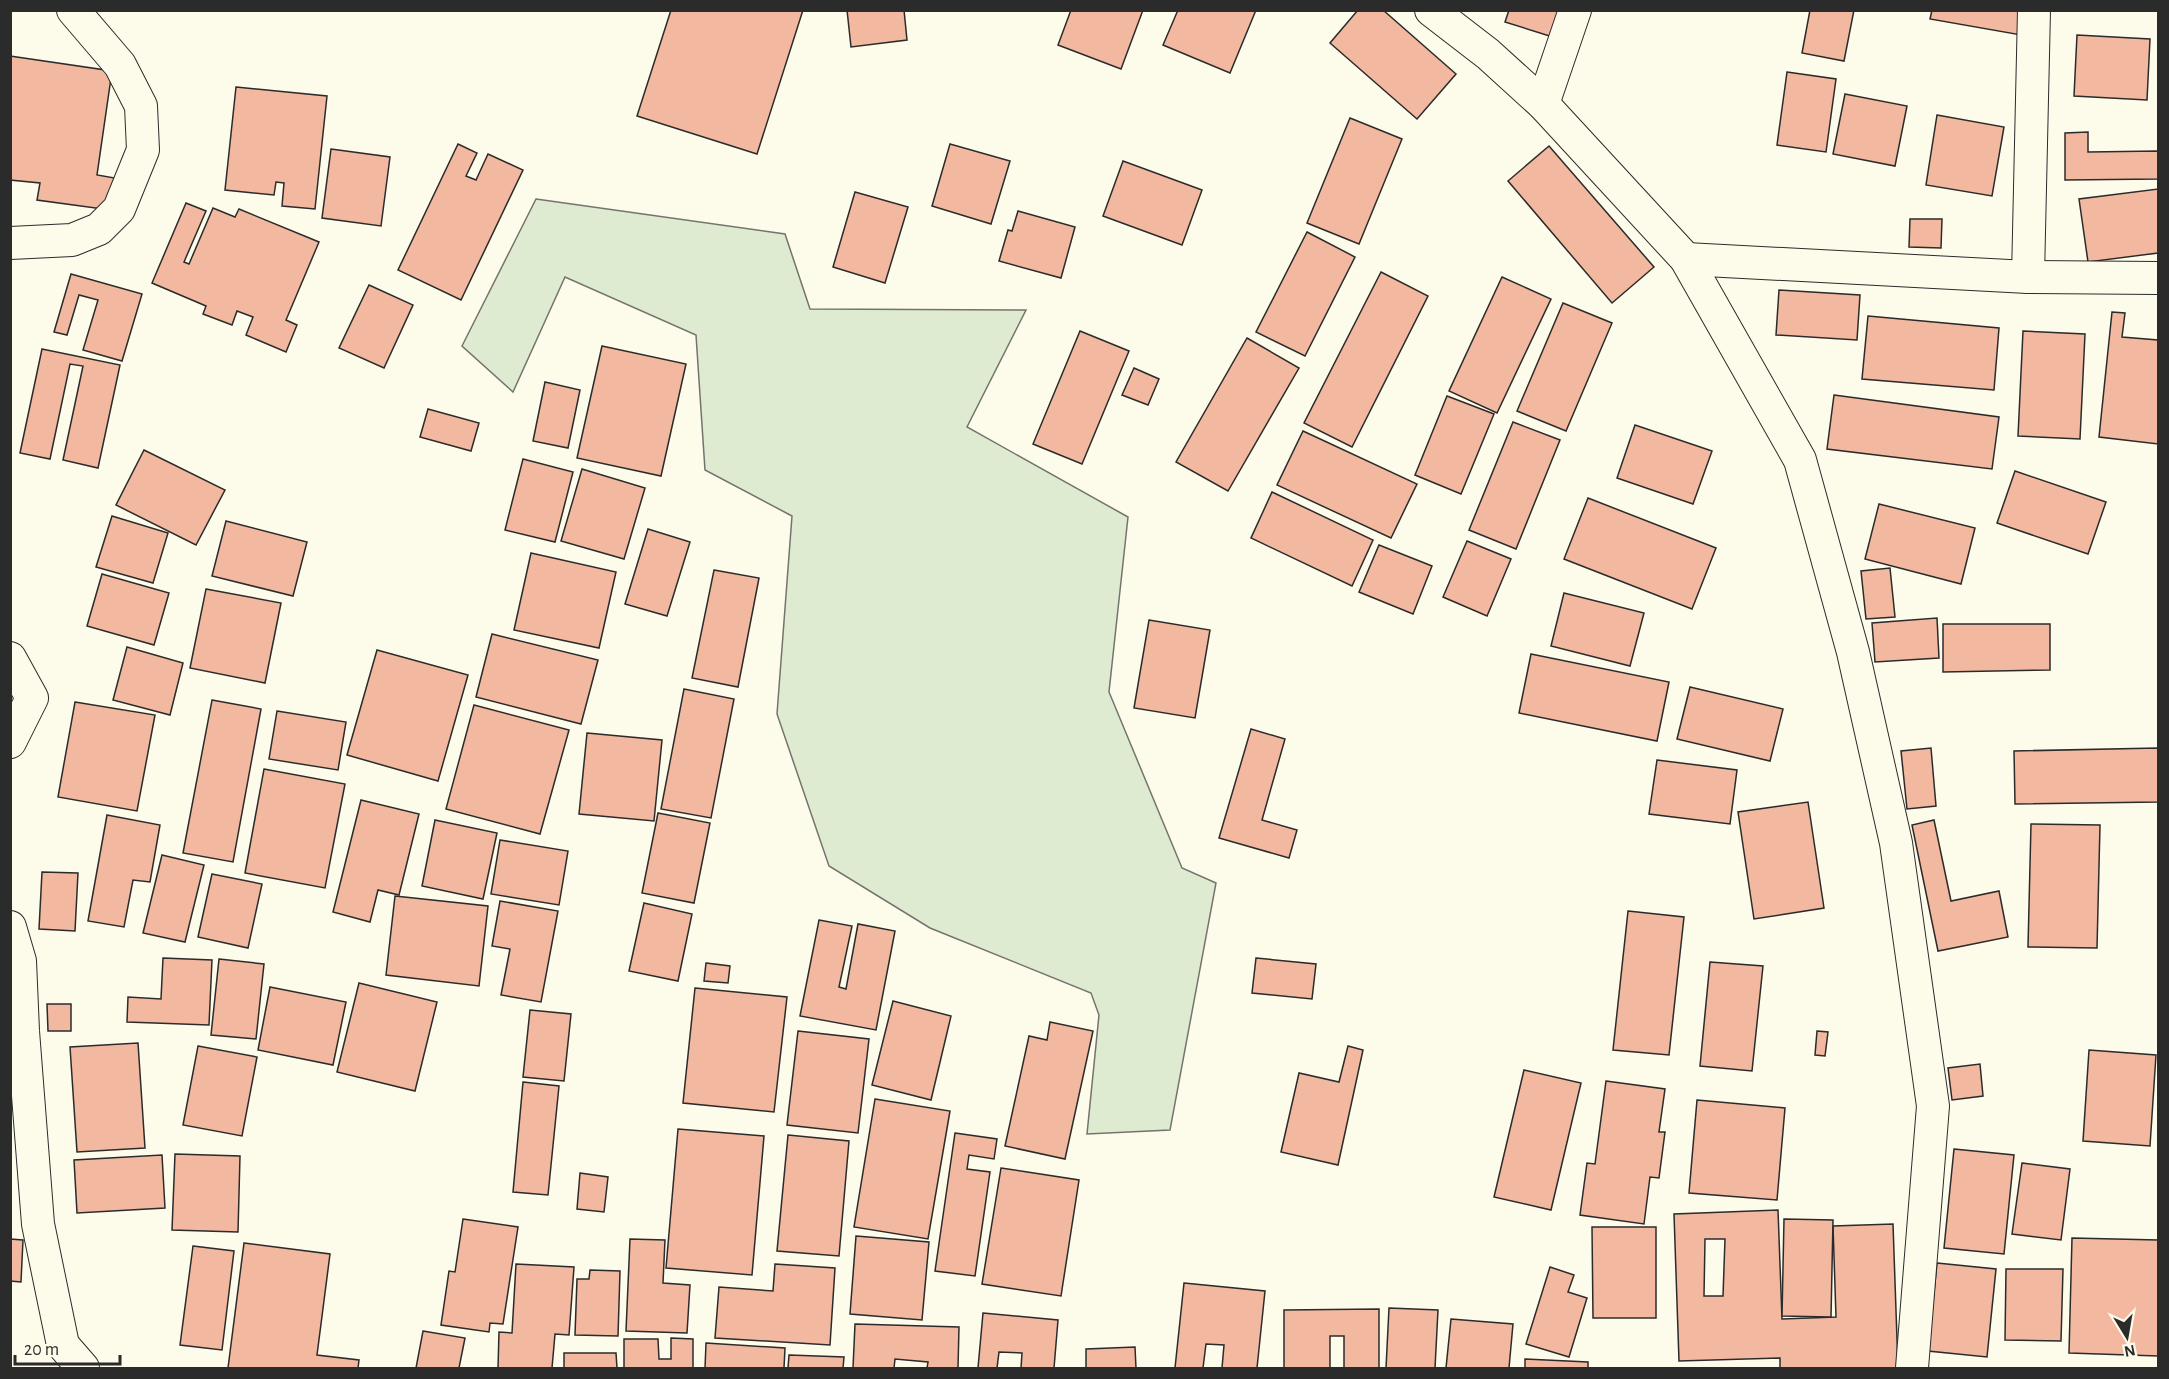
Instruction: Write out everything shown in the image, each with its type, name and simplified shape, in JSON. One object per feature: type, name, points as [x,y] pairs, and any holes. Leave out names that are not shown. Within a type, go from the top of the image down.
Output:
[{"type":"street","points":[[10,243],[72,240],[99,229],[119,209],[143,150],[141,106],[120,65],[73,10]]},
{"type":"street","points":[[1431,10],[1488,54],[1543,104],[1686,259],[1800,460],[1853,652],[1896,843],[1933,1106],[1912,1368]]},
{"type":"street","points":[[1543,104],[1575,10]]},
{"type":"street","points":[[2028,277],[2034,10]]},
{"type":"street","points":[[1686,259],[2028,277],[2158,278]]},
{"type":"street","points":[[10,658],[32,698],[10,742]]},
{"type":"street","points":[[10,927],[20,961],[38,1224],[63,1345],[83,1368]]},
{"type":"green space","points":[[536,199],[785,234],[810,309],[1026,310],[967,427],[1128,517],[1109,692],[1182,868],[1216,883],[1170,1130],[1087,1134],[1099,1015],[1091,993],[930,928],[829,866],[777,714],[792,516],[705,470],[696,335],[565,277],[513,392],[462,346]]},
{"type":"building","points":[[671,10],[803,10],[757,154],[637,116]]},
{"type":"building","points":[[847,10],[904,10],[907,40],[851,47]]},
{"type":"building","points":[[1071,10],[1143,10],[1121,69],[1058,45]]},
{"type":"building","points":[[1178,10],[1256,10],[1230,73],[1163,45]]},
{"type":"building","points":[[1358,10],[1383,10],[1456,74],[1417,119],[1330,43]]},
{"type":"building","points":[[1509,10],[1565,10],[1556,38],[1505,22]]},
{"type":"building","points":[[1810,10],[1854,10],[1844,61],[1802,53]]},
{"type":"building","points":[[1932,10],[2025,10],[2021,35],[1930,19]]},
{"type":"building","points":[[2077,35],[2150,39],[2147,100],[2074,96]]},
{"type":"building","points":[[10,56],[112,71],[97,175],[115,178],[110,210],[37,200],[40,183],[10,180]]},
{"type":"building","points":[[1787,72],[1836,79],[1826,152],[1777,145]]},
{"type":"building","points":[[236,87],[327,96],[315,209],[282,206],[284,183],[276,182],[274,195],[225,190]]},
{"type":"building","points":[[1845,94],[1907,106],[1895,166],[1833,154]]},
{"type":"building","points":[[1937,115],[2004,127],[1992,196],[1926,185]]},
{"type":"building","points":[[1350,118],[1402,139],[1359,244],[1307,223]]},
{"type":"building","points":[[2088,132],[2088,152],[2158,151],[2158,179],[2065,180],[2065,133]]},
{"type":"building","points":[[458,144],[477,153],[466,176],[476,180],[488,154],[523,170],[461,300],[398,270]]},
{"type":"building","points":[[950,144],[1010,161],[991,224],[932,206]]},
{"type":"building","points":[[1549,146],[1654,267],[1612,303],[1508,181]]},
{"type":"building","points":[[331,149],[390,157],[381,226],[322,218]]},
{"type":"building","points":[[1123,161],[1202,190],[1182,245],[1103,216]]},
{"type":"building","points":[[2158,189],[2158,253],[2088,262],[2079,199]]},
{"type":"building","points":[[855,192],[908,207],[885,283],[833,267]]},
{"type":"building","points":[[186,203],[206,211],[184,262],[189,264],[213,208],[235,217],[239,209],[319,242],[286,320],[297,325],[286,352],[246,335],[253,317],[237,311],[232,325],[203,314],[206,306],[152,283]]},
{"type":"building","points":[[1018,211],[1075,227],[1061,278],[999,261],[1008,230],[1012,231]]},
{"type":"building","points":[[1910,219],[1942,219],[1941,248],[1909,247]]},
{"type":"building","points":[[1307,232],[1355,257],[1305,356],[1256,332]]},
{"type":"building","points":[[1381,272],[1428,296],[1352,447],[1304,423]]},
{"type":"building","points":[[71,274],[142,294],[122,361],[83,350],[98,300],[79,295],[67,335],[54,332]]},
{"type":"building","points":[[1502,277],[1551,299],[1497,413],[1449,391]]},
{"type":"building","points":[[369,285],[413,305],[384,368],[339,348]]},
{"type":"building","points":[[1779,290],[1860,295],[1857,340],[1776,335]]},
{"type":"building","points":[[1563,303],[1612,323],[1566,431],[1517,411]]},
{"type":"building","points":[[2112,312],[2125,313],[2122,337],[2158,340],[2158,444],[2099,437]]},
{"type":"building","points":[[1868,316],[1999,328],[1994,390],[1862,379]]},
{"type":"building","points":[[1080,331],[1129,351],[1082,464],[1033,444]]},
{"type":"building","points":[[2023,331],[2085,334],[2080,439],[2018,436]]},
{"type":"building","points":[[1247,338],[1299,368],[1228,491],[1176,462]]},
{"type":"building","points":[[602,346],[686,364],[661,476],[577,458]]},
{"type":"building","points":[[42,349],[120,365],[98,468],[63,460],[83,366],[70,364],[50,459],[20,453]]},
{"type":"building","points":[[1134,368],[1159,379],[1148,405],[1122,395]]},
{"type":"building","points":[[545,382],[580,390],[568,448],[533,441]]},
{"type":"building","points":[[1834,395],[1999,417],[1992,469],[1827,449]]},
{"type":"building","points":[[1447,396],[1494,414],[1461,494],[1415,475]]},
{"type":"building","points":[[428,409],[479,423],[471,451],[420,437]]},
{"type":"building","points":[[1513,422],[1560,440],[1516,549],[1469,530]]},
{"type":"building","points":[[1635,425],[1712,451],[1693,504],[1617,478]]},
{"type":"building","points":[[1303,431],[1417,484],[1391,538],[1277,485]]},
{"type":"building","points":[[144,450],[225,490],[196,545],[116,505]]},
{"type":"building","points":[[523,459],[573,472],[555,542],[505,530]]},
{"type":"building","points":[[582,469],[645,488],[624,559],[561,541]]},
{"type":"building","points":[[2015,471],[2106,502],[2088,554],[1997,523]]},
{"type":"building","points":[[1272,492],[1373,540],[1352,586],[1251,538]]},
{"type":"building","points":[[1588,498],[1716,548],[1692,609],[1564,559]]},
{"type":"building","points":[[1879,504],[1975,528],[1961,584],[1865,559]]},
{"type":"building","points":[[112,516],[168,533],[153,583],[96,567]]},
{"type":"building","points":[[226,521],[307,542],[293,596],[212,576]]},
{"type":"building","points":[[648,529],[690,542],[667,616],[625,604]]},
{"type":"building","points":[[1467,541],[1511,559],[1487,616],[1443,597]]},
{"type":"building","points":[[1379,545],[1432,566],[1413,614],[1359,592]]},
{"type":"building","points":[[531,553],[616,572],[599,648],[514,630]]},
{"type":"building","points":[[1890,568],[1895,617],[1866,619],[1861,571]]},
{"type":"building","points":[[714,570],[759,578],[738,687],[692,678]]},
{"type":"building","points":[[102,574],[169,593],[154,645],[87,626]]},
{"type":"building","points":[[206,589],[281,603],[265,683],[190,668]]},
{"type":"building","points":[[1564,593],[1644,613],[1630,666],[1551,646]]},
{"type":"building","points":[[1937,618],[1939,658],[1875,662],[1872,623]]},
{"type":"building","points":[[1149,620],[1210,630],[1195,718],[1134,708]]},
{"type":"building","points":[[1943,624],[2050,624],[2050,670],[1943,672]]},
{"type":"building","points":[[492,634],[598,660],[581,724],[476,697]]},
{"type":"building","points":[[127,647],[183,663],[170,715],[113,700]]},
{"type":"building","points":[[377,650],[468,675],[438,781],[347,755]]},
{"type":"building","points":[[1531,654],[1669,682],[1657,741],[1519,713]]},
{"type":"building","points":[[1690,687],[1783,709],[1770,761],[1677,739]]},
{"type":"building","points":[[684,689],[734,699],[711,818],[661,809]]},
{"type":"building","points":[[212,700],[261,709],[233,862],[183,853]]},
{"type":"building","points":[[75,702],[155,715],[137,811],[58,797]]},
{"type":"building","points":[[474,705],[569,730],[540,834],[446,809]]},
{"type":"building","points":[[277,711],[346,722],[338,770],[269,759]]},
{"type":"building","points":[[1251,729],[1285,739],[1262,820],[1297,830],[1289,858],[1219,838]]},
{"type":"building","points":[[587,733],[662,740],[654,821],[579,814]]},
{"type":"building","points":[[1931,748],[1936,806],[1907,809],[1901,751]]},
{"type":"building","points":[[2158,748],[2158,802],[2015,804],[2014,751]]},
{"type":"building","points":[[1657,760],[1737,770],[1730,824],[1649,814]]},
{"type":"building","points":[[264,769],[345,784],[325,888],[245,873]]},
{"type":"building","points":[[361,800],[419,814],[399,895],[378,890],[370,922],[333,912]]},
{"type":"building","points":[[1808,802],[1824,908],[1754,919],[1738,812]]},
{"type":"building","points":[[658,813],[710,823],[694,903],[642,893]]},
{"type":"building","points":[[107,815],[160,825],[150,882],[133,880],[124,927],[88,921]]},
{"type":"building","points":[[435,820],[497,833],[483,899],[422,886]]},
{"type":"building","points":[[1934,820],[1951,901],[1999,891],[2008,937],[1938,951],[1912,825]]},
{"type":"building","points":[[2031,824],[2100,825],[2097,948],[2028,947]]},
{"type":"building","points":[[500,840],[568,851],[559,905],[491,894]]},
{"type":"building","points":[[162,855],[204,865],[185,942],[143,933]]},
{"type":"building","points":[[42,872],[78,873],[75,931],[39,929]]},
{"type":"building","points":[[212,874],[262,884],[248,948],[198,937]]},
{"type":"building","points":[[395,896],[488,906],[479,986],[386,975]]},
{"type":"building","points":[[500,901],[558,911],[541,1002],[501,995],[510,949],[492,946]]},
{"type":"building","points":[[644,903],[692,914],[678,981],[629,971]]},
{"type":"building","points":[[1628,911],[1684,917],[1669,1055],[1613,1050]]},
{"type":"building","points":[[819,920],[852,926],[839,987],[846,989],[858,924],[895,931],[876,1030],[800,1016]]},
{"type":"building","points":[[163,958],[212,960],[209,1025],[127,1022],[128,997],[161,999]]},
{"type":"building","points":[[1256,958],[1316,964],[1312,999],[1252,993]]},
{"type":"building","points":[[219,959],[264,964],[256,1039],[211,1035]]},
{"type":"building","points":[[1710,962],[1763,966],[1752,1071],[1700,1066]]},
{"type":"building","points":[[706,963],[730,966],[728,983],[704,981]]},
{"type":"building","points":[[359,983],[437,1002],[415,1091],[337,1072]]},
{"type":"building","points":[[270,987],[346,1002],[333,1065],[258,1050]]},
{"type":"building","points":[[695,988],[787,997],[774,1112],[683,1103]]},
{"type":"building","points":[[893,1001],[951,1016],[931,1100],[872,1085]]},
{"type":"building","points":[[47,1004],[71,1004],[71,1031],[48,1031]]},
{"type":"building","points":[[530,1010],[571,1014],[564,1081],[523,1077]]},
{"type":"building","points":[[1050,1022],[1093,1031],[1065,1159],[1005,1146],[1029,1036],[1047,1040]]},
{"type":"building","points":[[798,1031],[869,1039],[858,1133],[787,1125]]},
{"type":"building","points":[[1817,1031],[1828,1032],[1825,1056],[1815,1055]]},
{"type":"building","points":[[138,1043],[145,1148],[77,1152],[70,1047]]},
{"type":"building","points":[[198,1046],[257,1057],[242,1136],[183,1125]]},
{"type":"building","points":[[1348,1046],[1363,1050],[1338,1165],[1281,1152],[1299,1073],[1339,1082]]},
{"type":"building","points":[[2089,1050],[2156,1055],[2150,1146],[2083,1141]]},
{"type":"building","points":[[1980,1064],[1983,1096],[1952,1100],[1948,1068]]},
{"type":"building","points":[[1524,1070],[1581,1083],[1551,1210],[1494,1197]]},
{"type":"building","points":[[1606,1081],[1665,1089],[1659,1132],[1665,1132],[1659,1178],[1650,1177],[1644,1224],[1580,1215],[1587,1163],[1595,1164]]},
{"type":"building","points":[[523,1082],[559,1086],[548,1195],[513,1192]]},
{"type":"building","points":[[875,1099],[950,1111],[928,1239],[854,1227]]},
{"type":"building","points":[[1697,1100],[1785,1108],[1777,1200],[1689,1193]]},
{"type":"building","points":[[678,1129],[764,1136],[752,1275],[666,1268]]},
{"type":"building","points":[[955,1133],[997,1139],[994,1159],[969,1155],[967,1169],[990,1172],[975,1276],[935,1271]]},
{"type":"building","points":[[788,1135],[849,1141],[839,1256],[777,1251]]},
{"type":"building","points":[[1954,1149],[2014,1155],[2004,1254],[1944,1248]]},
{"type":"building","points":[[175,1154],[240,1156],[238,1232],[172,1230]]},
{"type":"building","points":[[162,1155],[165,1208],[77,1213],[74,1160]]},
{"type":"building","points":[[2022,1163],[2070,1169],[2061,1240],[2012,1234]]},
{"type":"building","points":[[1001,1168],[1079,1180],[1061,1296],[982,1284]]},
{"type":"building","points":[[580,1173],[608,1177],[604,1212],[577,1209]]},
{"type":"building","points":[[1778,1210],[1782,1319],[1836,1317],[1833,1226],[1893,1224],[1898,1368],[1780,1368],[1780,1358],[1679,1361],[1674,1214]],"holes":[[[1705,1239],[1725,1239],[1723,1296],[1704,1296]]]},
{"type":"building","points":[[463,1219],[518,1227],[503,1324],[490,1323],[489,1332],[441,1325],[449,1271],[455,1272]]},
{"type":"building","points":[[1784,1219],[1833,1220],[1831,1317],[1782,1316]]},
{"type":"building","points":[[1592,1227],[1656,1227],[1656,1318],[1593,1318]]},
{"type":"building","points":[[856,1236],[929,1242],[922,1320],[850,1314]]},
{"type":"building","points":[[2072,1238],[2158,1240],[2158,1356],[2069,1353]]},
{"type":"building","points":[[10,1239],[23,1240],[21,1282],[10,1281]]},
{"type":"building","points":[[630,1239],[665,1240],[663,1283],[690,1285],[687,1333],[626,1331]]},
{"type":"building","points":[[244,1243],[330,1254],[317,1355],[359,1360],[358,1368],[228,1368]]},
{"type":"building","points":[[193,1246],[234,1251],[222,1350],[180,1345]]},
{"type":"building","points":[[1937,1263],[1996,1269],[1987,1357],[1928,1351]]},
{"type":"building","points":[[516,1264],[574,1267],[569,1335],[555,1334],[552,1368],[498,1368],[499,1332],[512,1333]]},
{"type":"building","points":[[775,1264],[835,1268],[830,1345],[715,1338],[719,1287],[773,1291]]},
{"type":"building","points":[[1550,1267],[1574,1275],[1568,1292],[1587,1298],[1569,1357],[1526,1344]]},
{"type":"building","points":[[2006,1269],[2063,1269],[2061,1341],[2005,1340]]},
{"type":"building","points":[[590,1270],[620,1271],[618,1336],[575,1335],[577,1279],[589,1279]]},
{"type":"building","points":[[1184,1283],[1265,1291],[1257,1368],[1222,1368],[1224,1345],[1206,1344],[1203,1368],[1175,1368]]},
{"type":"building","points":[[1389,1308],[1438,1310],[1435,1368],[1386,1368]]},
{"type":"building","points":[[1379,1309],[1379,1368],[1344,1368],[1344,1336],[1330,1336],[1330,1368],[1284,1368],[1284,1310]]},
{"type":"building","points":[[983,1313],[1058,1320],[1054,1368],[1021,1368],[1022,1353],[999,1352],[997,1368],[978,1368]]},
{"type":"building","points":[[1451,1319],[1513,1324],[1509,1368],[1446,1368]]},
{"type":"building","points":[[855,1324],[959,1327],[958,1368],[927,1368],[928,1362],[895,1359],[894,1368],[853,1368]]},
{"type":"building","points":[[423,1331],[465,1338],[459,1368],[416,1368]]},
{"type":"building","points":[[671,1338],[693,1339],[693,1368],[624,1368],[624,1339],[658,1339],[659,1359],[671,1359]]},
{"type":"building","points":[[706,1343],[785,1348],[784,1368],[705,1368]]},
{"type":"building","points":[[1135,1347],[1136,1368],[1086,1368],[1086,1349]]},
{"type":"building","points":[[564,1353],[616,1353],[617,1368],[564,1368]]},
{"type":"building","points":[[789,1355],[844,1357],[843,1368],[788,1368]]},
{"type":"building","points":[[1525,1359],[1588,1362],[1588,1368],[1525,1368]]}]
